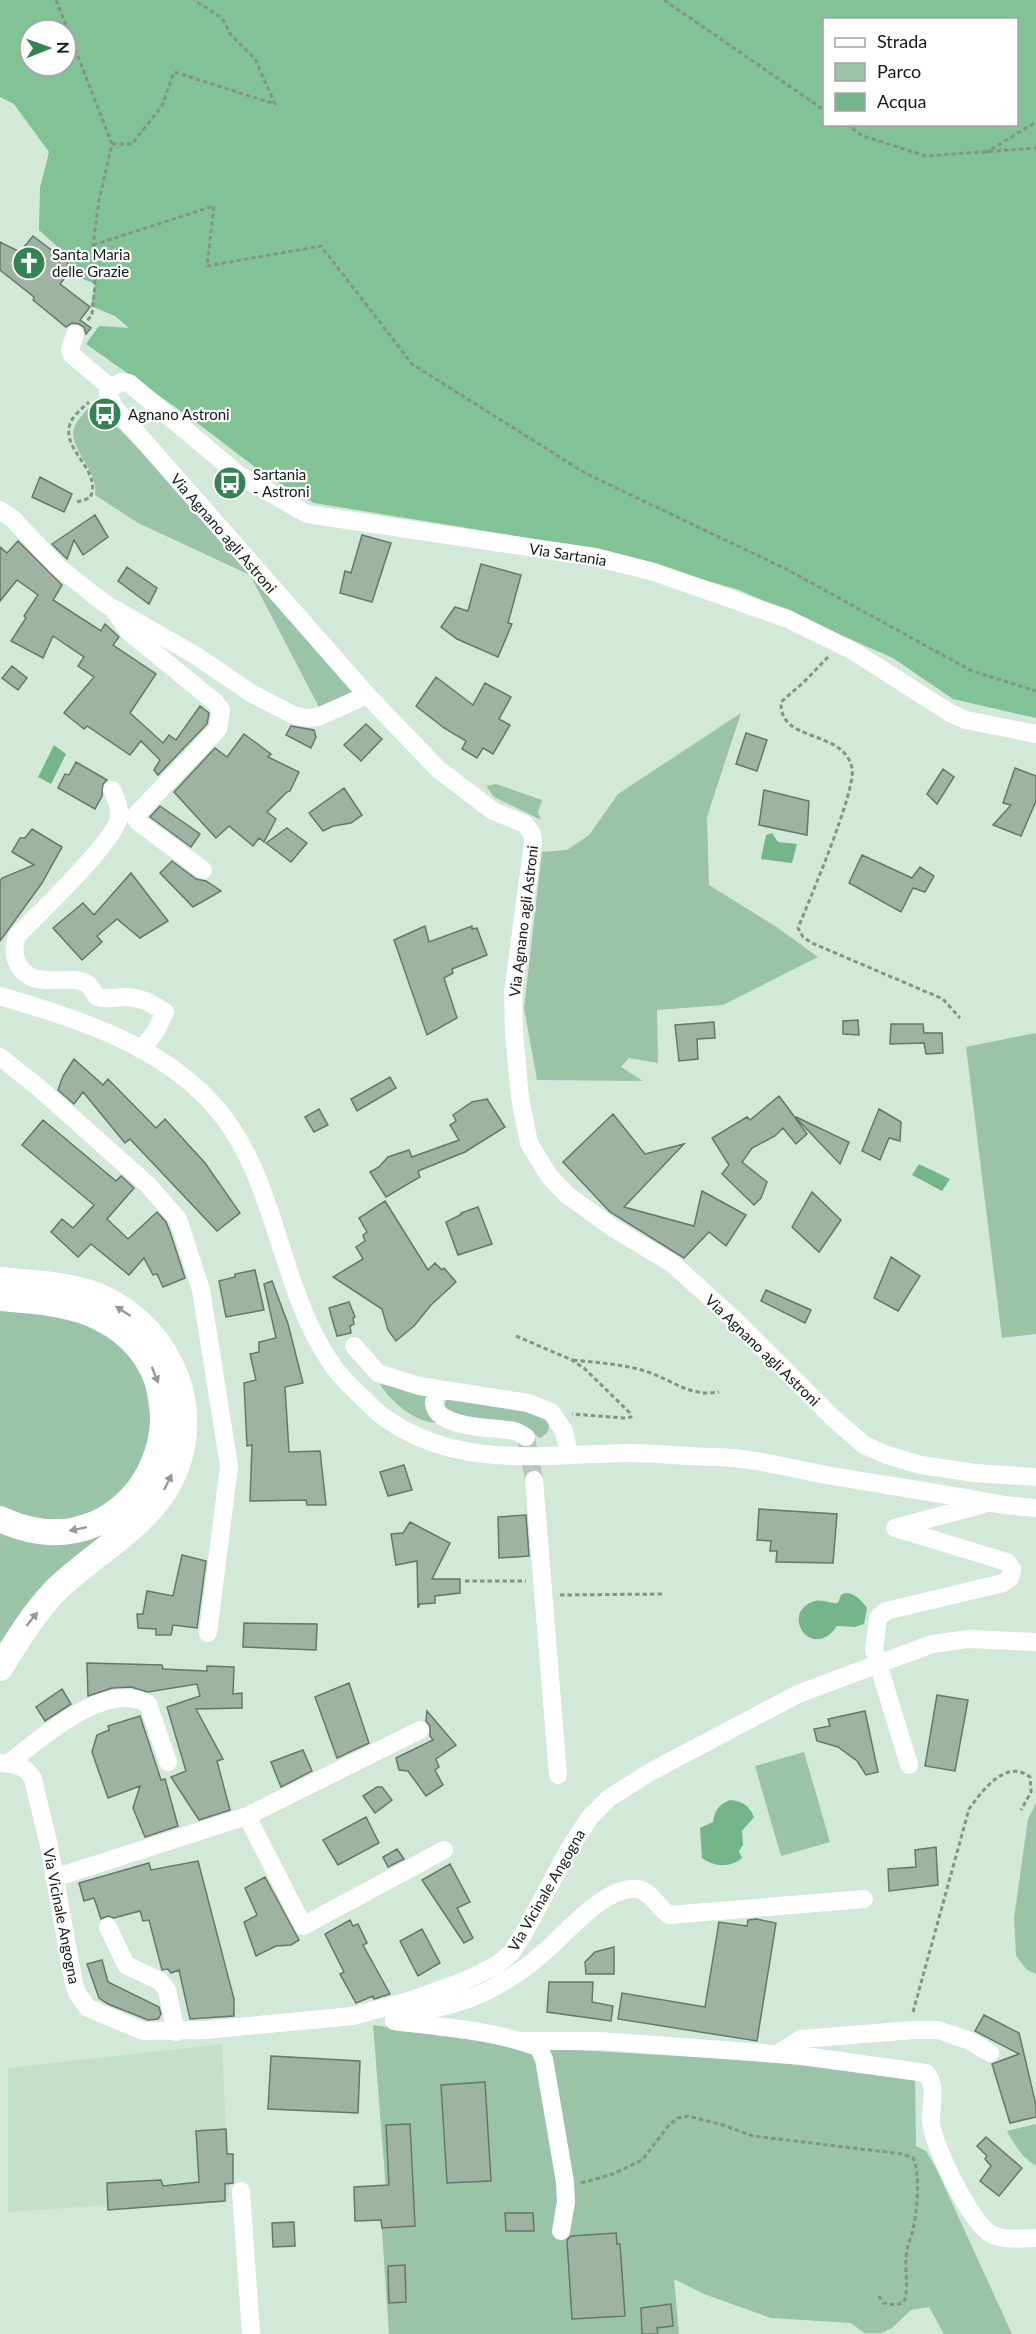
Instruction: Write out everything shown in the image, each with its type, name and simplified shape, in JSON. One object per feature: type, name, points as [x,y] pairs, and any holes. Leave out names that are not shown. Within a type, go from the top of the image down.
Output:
[{"type":"highway","points":[[0,1280],[74,1289],[99,1296],[127,1313],[153,1335],[170,1362],[182,1392],[184,1429],[177,1464],[162,1493],[138,1521],[55,1591],[26,1626],[0,1668]]},
{"type":"highway","points":[[0,1298],[70,1306],[113,1325],[133,1340],[149,1361],[158,1386],[164,1414],[161,1446],[152,1471],[141,1489],[109,1517],[90,1526],[66,1531],[28,1529],[0,1519]]},
{"type":"street","points":[[80,329],[70,350],[72,355],[111,388]]},
{"type":"street","name":"Via Sartania","points":[[111,388],[121,382],[129,382],[239,475],[307,514],[595,557],[654,573],[724,595],[788,619],[840,645],[950,713],[966,720],[1036,734]]},
{"type":"street","name":"Via Agnano agli Astroni","points":[[111,388],[108,393],[114,407],[367,695],[438,769],[493,811],[525,824],[532,834],[533,843],[513,992],[514,1032],[520,1098],[529,1143],[549,1176],[566,1194],[594,1214],[673,1264],[736,1322],[832,1418],[864,1445],[887,1455],[921,1464],[975,1473],[1036,1478]]},
{"type":"street","points":[[0,510],[13,519],[57,566],[114,609],[195,655],[251,693],[293,715],[306,718],[318,717],[367,695]]},
{"type":"street","points":[[114,609],[129,632],[216,702],[221,710],[218,729],[135,816],[138,822],[203,870]]},
{"type":"street","points":[[112,790],[118,804],[119,819],[107,839],[17,936],[14,952],[19,968],[29,976],[41,980],[79,981],[88,985],[97,997],[143,999],[165,1012],[156,1031],[141,1050]]},
{"type":"street","points":[[0,996],[93,1026],[141,1050],[185,1078],[210,1101],[234,1132],[250,1163],[268,1206],[291,1276],[318,1340],[332,1365],[352,1388],[386,1419],[413,1435],[470,1454],[494,1456],[632,1453],[715,1457],[770,1464],[996,1504],[1036,1508]]},
{"type":"street","points":[[0,1057],[38,1087],[148,1185],[178,1219],[201,1290],[229,1466],[208,1633]]},
{"type":"street","points":[[354,1346],[378,1373],[419,1386],[528,1403],[551,1412],[564,1431],[569,1454]]},
{"type":"street","points":[[437,1389],[434,1403],[438,1414],[447,1420],[482,1428],[516,1431],[526,1437]]},
{"type":"street","points":[[534,1480],[558,1775]]},
{"type":"street","points":[[909,1765],[874,1650],[878,1618],[886,1611],[1003,1583],[1010,1578],[1012,1569],[1007,1562],[895,1528],[996,1504],[1036,1518]]},
{"type":"street","name":"Via Vicinale Angogna","points":[[4,1763],[21,1766],[28,1770],[33,1779],[74,1984],[77,1993],[88,2008],[143,2031],[176,2032],[353,2016],[412,2000],[464,1981],[497,1965],[512,1953],[569,1849],[590,1817],[618,1793],[651,1771],[798,1694],[932,1644],[968,1639],[1036,1642]]},
{"type":"street","points":[[4,1763],[89,1707],[106,1701],[131,1698],[148,1704],[168,1762]]},
{"type":"street","points":[[54,1878],[247,1816],[420,1730]]},
{"type":"street","points":[[247,1816],[303,1926],[444,1850]]},
{"type":"street","points":[[353,2016],[434,2010],[470,1999],[504,1981],[542,1954],[597,1904],[624,1889],[640,1889],[646,1892],[669,1915],[864,1899]]},
{"type":"street","points":[[108,1927],[126,1965],[160,1981],[167,1990],[176,2032]]},
{"type":"street","points":[[353,2016],[449,2027],[522,2041],[538,2047],[544,2059],[565,2182],[566,2202],[561,2231]]},
{"type":"street","points":[[777,2054],[801,2039],[914,2030],[938,2030],[970,2042],[990,2053]]},
{"type":"street","points":[[522,2041],[600,2042],[777,2054],[926,2073],[932,2080],[934,2090],[931,2121],[936,2145],[954,2184],[967,2204],[986,2231],[993,2235],[1006,2238],[1036,2238]]},
{"type":"street","points":[[241,2191],[251,2334]]},
{"type":"path","points":[[56,0],[112,144],[99,200],[93,245],[95,284],[92,315],[80,329]]},
{"type":"path","points":[[112,144],[132,144],[162,106],[174,72],[275,104],[255,59],[231,35],[222,18],[194,0]]},
{"type":"path","points":[[664,0],[823,109]]},
{"type":"path","points":[[984,153],[1036,122]]},
{"type":"path","points":[[849,126],[863,136],[926,156],[1036,148]]},
{"type":"path","points":[[93,245],[214,206],[207,266],[321,246],[412,364],[585,473],[788,570],[970,670],[1036,691]]},
{"type":"path","points":[[77,502],[90,498],[93,481],[70,436],[70,424],[89,402]]},
{"type":"path","points":[[840,645],[781,702],[784,720],[790,726],[833,744],[847,754],[853,770],[837,826],[798,928],[803,937],[812,943],[944,999],[960,1018]]},
{"type":"path","points":[[516,1336],[572,1360],[585,1369],[629,1410],[631,1417],[551,1412]]},
{"type":"path","points":[[572,1360],[623,1365],[650,1373],[703,1395],[719,1392]]},
{"type":"path","points":[[465,1581],[543,1588],[663,1594]]},
{"type":"path","points":[[911,2019],[969,1809],[994,1780],[1014,1770],[1030,1777],[1031,1792],[1021,1810]]},
{"type":"path","points":[[565,2182],[586,2182],[627,2168],[642,2160],[669,2125],[678,2118],[688,2116],[717,2122],[753,2136],[903,2154],[913,2158],[916,2164],[917,2180],[915,2216],[906,2256],[908,2292],[904,2302],[896,2305],[883,2303],[879,2296]]},
{"type":"shaded area","points":[[0,0],[1036,0],[1036,718],[953,699],[893,658],[739,590],[607,551],[314,503],[267,476],[188,416],[86,344],[99,326],[129,328],[115,316],[91,306],[95,284],[69,273],[67,262],[69,257],[39,230],[40,188],[49,152],[14,104],[0,97]]},
{"type":"shaded area","points":[[222,2044],[229,2197],[8,2212],[8,2068]]},
{"type":"green space","points":[[91,406],[109,429],[115,425],[184,494],[250,575],[138,523],[95,495],[93,477],[73,437],[77,422]]},
{"type":"green space","points":[[250,575],[354,694],[320,709]]},
{"type":"green space","points":[[741,713],[707,817],[709,885],[778,928],[818,957],[723,1005],[657,1010],[658,1063],[629,1058],[621,1067],[643,1081],[537,1080],[524,1008],[542,852],[567,850],[589,835],[618,794]]},
{"type":"green space","points":[[496,784],[542,800],[538,812],[541,820],[494,797],[486,786]]},
{"type":"green space","points":[[1036,1033],[1036,1334],[1002,1338],[966,1047]]},
{"type":"green space","points":[[0,1307],[71,1316],[118,1341],[144,1375],[152,1429],[145,1456],[129,1488],[104,1508],[54,1523],[0,1508]]},
{"type":"green space","points":[[380,1384],[423,1392],[428,1397],[439,1420],[437,1423],[429,1422],[412,1415],[397,1404]]},
{"type":"green space","points":[[458,1396],[546,1415],[548,1431],[540,1438],[524,1428],[450,1417],[444,1407],[446,1400]]},
{"type":"green space","points":[[0,1531],[33,1541],[103,1535],[37,1596],[0,1646]]},
{"type":"green space","points":[[804,1752],[830,1842],[781,1856],[755,1766]]},
{"type":"green space","points":[[1036,1803],[1036,1974],[1027,1970],[1016,1956],[1014,1918],[1028,1819]]},
{"type":"green space","points":[[373,2025],[520,2047],[767,2061],[915,2080],[916,2146],[926,2151],[936,2168],[1012,2334],[944,2334],[929,2307],[911,2310],[892,2328],[882,2333],[864,2333],[851,2323],[771,2318],[704,2294],[674,2279],[679,2334],[389,2334],[381,2216],[387,2201]]},
{"type":"green space","points":[[1036,2124],[1036,2166],[1019,2150],[1007,2131]]},
{"type":"water","points":[[54,745],[66,754],[51,784],[38,777]]},
{"type":"water","points":[[772,833],[778,842],[797,844],[792,863],[761,859],[766,835]]},
{"type":"water","points":[[919,1164],[950,1179],[942,1191],[912,1175]]},
{"type":"water","points":[[845,1593],[855,1596],[867,1608],[864,1624],[855,1627],[837,1626],[827,1636],[818,1639],[809,1637],[803,1632],[799,1624],[799,1615],[804,1607],[815,1601],[838,1603],[841,1595]]},
{"type":"water","points":[[730,1800],[745,1804],[754,1817],[742,1831],[743,1845],[739,1851],[742,1858],[727,1865],[717,1865],[702,1858],[700,1828],[713,1822],[718,1808]]},
{"type":"building","points":[[33,236],[67,262],[69,273],[60,284],[90,307],[80,320],[91,328],[86,334],[84,327],[79,324],[72,323],[66,327],[0,270],[0,242],[20,252]]},
{"type":"building","points":[[40,477],[72,494],[64,512],[32,497]]},
{"type":"building","points":[[95,515],[108,537],[83,555],[74,540],[67,559],[52,544]]},
{"type":"building","points":[[362,535],[391,543],[372,602],[340,593],[345,571],[351,573]]},
{"type":"building","points":[[18,541],[62,585],[53,600],[101,631],[105,624],[119,637],[113,645],[156,674],[130,713],[163,743],[169,735],[176,740],[200,706],[209,713],[207,724],[158,775],[154,770],[160,760],[141,741],[130,755],[87,726],[84,729],[64,713],[94,677],[78,666],[84,657],[53,636],[43,658],[11,641],[38,595],[17,580],[0,601],[0,547],[7,553]]},
{"type":"building","points":[[481,564],[521,575],[508,623],[512,624],[498,657],[457,639],[441,627],[455,607],[468,611]]},
{"type":"building","points":[[127,567],[157,588],[149,604],[118,581]]},
{"type":"building","points":[[12,666],[27,678],[18,690],[2,678]]},
{"type":"building","points":[[436,677],[473,705],[485,683],[511,697],[499,719],[510,725],[493,754],[483,748],[477,758],[462,749],[466,741],[444,728],[416,706]]},
{"type":"building","points":[[366,724],[382,739],[361,761],[344,745]]},
{"type":"building","points":[[291,726],[314,730],[316,737],[311,748],[286,735]]},
{"type":"building","points":[[746,733],[767,740],[757,771],[736,764]]},
{"type":"building","points":[[244,734],[271,754],[268,757],[299,772],[290,791],[267,812],[276,819],[264,842],[259,838],[253,846],[229,826],[216,838],[174,792],[215,748],[227,757]]},
{"type":"building","points":[[76,762],[107,780],[103,784],[102,796],[95,809],[58,788],[65,774],[69,775]]},
{"type":"building","points":[[1015,768],[1036,776],[1036,801],[1021,836],[993,825],[1011,805],[1003,803]]},
{"type":"building","points":[[943,769],[954,777],[937,804],[927,794]]},
{"type":"building","points":[[344,788],[362,815],[351,823],[333,826],[323,831],[309,813]]},
{"type":"building","points":[[764,790],[809,801],[807,835],[759,825]]},
{"type":"building","points":[[160,806],[200,834],[191,847],[150,817]]},
{"type":"building","points":[[287,828],[307,843],[291,862],[266,843]]},
{"type":"building","points":[[32,829],[62,847],[42,883],[0,941],[0,881],[2,878],[34,865],[12,852],[20,838],[25,838]]},
{"type":"building","points":[[862,855],[912,878],[920,867],[934,876],[925,892],[913,888],[901,912],[849,883]]},
{"type":"building","points":[[172,861],[196,879],[206,881],[221,891],[193,907],[160,873]]},
{"type":"building","points":[[131,873],[168,921],[140,938],[117,919],[97,936],[102,942],[82,960],[53,928],[83,903],[94,915]]},
{"type":"building","points":[[425,926],[429,942],[472,926],[472,929],[477,928],[487,955],[452,969],[453,973],[444,978],[457,1018],[427,1035],[394,940]]},
{"type":"building","points":[[858,1020],[859,1035],[843,1034],[843,1021]]},
{"type":"building","points":[[714,1022],[715,1038],[697,1039],[698,1059],[679,1061],[675,1025]]},
{"type":"building","points":[[891,1024],[923,1024],[924,1033],[942,1033],[943,1053],[926,1054],[924,1043],[890,1044]]},
{"type":"building","points":[[74,1059],[103,1085],[108,1079],[156,1128],[165,1119],[205,1163],[240,1213],[217,1231],[130,1139],[125,1143],[83,1092],[74,1104],[58,1090],[63,1076]]},
{"type":"building","points":[[390,1077],[396,1088],[357,1111],[351,1099]]},
{"type":"building","points":[[779,1096],[807,1134],[796,1144],[783,1128],[775,1136],[752,1148],[742,1162],[767,1182],[761,1198],[754,1205],[722,1174],[729,1165],[712,1138],[747,1117],[750,1120]]},
{"type":"building","points":[[487,1099],[505,1127],[465,1152],[418,1171],[420,1177],[386,1197],[370,1172],[379,1167],[388,1157],[409,1150],[412,1157],[459,1140],[450,1125],[456,1121],[453,1115],[472,1102]]},
{"type":"building","points":[[319,1109],[328,1125],[314,1132],[305,1117]]},
{"type":"building","points":[[879,1109],[901,1122],[900,1141],[889,1138],[880,1160],[862,1151]]},
{"type":"building","points":[[613,1114],[645,1154],[684,1144],[624,1207],[694,1226],[702,1191],[746,1215],[726,1246],[709,1232],[684,1258],[610,1212],[563,1162]]},
{"type":"building","points":[[796,1118],[849,1142],[840,1164]]},
{"type":"building","points":[[43,1120],[116,1181],[121,1176],[134,1188],[107,1219],[128,1239],[157,1212],[166,1222],[185,1278],[163,1287],[157,1274],[153,1275],[144,1258],[129,1275],[91,1244],[78,1257],[51,1232],[62,1219],[73,1228],[94,1205],[22,1145]]},
{"type":"building","points":[[812,1192],[841,1220],[819,1252],[792,1227]]},
{"type":"building","points":[[385,1201],[428,1270],[435,1263],[442,1270],[444,1268],[456,1282],[431,1305],[414,1326],[396,1341],[388,1330],[382,1309],[333,1277],[363,1259],[356,1247],[365,1241],[363,1235],[367,1232],[359,1218]]},
{"type":"building","points":[[478,1207],[492,1244],[458,1255],[446,1222]]},
{"type":"building","points":[[891,1257],[920,1276],[898,1311],[874,1298]]},
{"type":"building","points":[[255,1270],[264,1310],[226,1317],[219,1281],[235,1277],[235,1274]]},
{"type":"building","points":[[272,1281],[288,1324],[303,1383],[285,1387],[289,1452],[320,1451],[326,1505],[307,1505],[306,1500],[250,1501],[252,1445],[247,1446],[244,1383],[256,1380],[250,1354],[259,1352],[259,1342],[276,1338],[264,1284]]},
{"type":"building","points":[[766,1290],[811,1310],[805,1323],[761,1301]]},
{"type":"building","points":[[349,1302],[355,1317],[353,1318],[354,1324],[350,1326],[351,1333],[337,1336],[329,1308]]},
{"type":"building","points":[[404,1465],[412,1490],[388,1496],[380,1472]]},
{"type":"building","points":[[759,1509],[837,1514],[833,1563],[776,1562],[777,1551],[770,1551],[771,1541],[757,1540]]},
{"type":"building","points":[[526,1515],[529,1556],[499,1558],[498,1517]]},
{"type":"building","points":[[410,1522],[450,1543],[432,1579],[460,1579],[460,1593],[435,1596],[435,1603],[420,1604],[418,1608],[417,1561],[396,1565],[391,1534],[403,1533]]},
{"type":"building","points":[[182,1555],[206,1561],[197,1628],[173,1625],[171,1635],[156,1635],[156,1629],[138,1628],[137,1614],[143,1614],[147,1591],[173,1596]]},
{"type":"building","points":[[244,1623],[317,1624],[316,1650],[243,1647]]},
{"type":"building","points":[[87,1663],[162,1665],[163,1669],[207,1671],[207,1666],[234,1667],[233,1694],[242,1693],[242,1708],[196,1709],[223,1759],[217,1761],[230,1810],[199,1820],[171,1777],[186,1771],[167,1707],[200,1696],[197,1684],[148,1692],[131,1687],[112,1688],[88,1696]]},
{"type":"building","points":[[349,1683],[369,1743],[337,1758],[315,1697]]},
{"type":"building","points":[[62,1689],[71,1704],[45,1721],[36,1707]]},
{"type":"building","points":[[937,1695],[968,1700],[955,1771],[925,1766]]},
{"type":"building","points":[[427,1711],[456,1745],[436,1759],[439,1767],[435,1770],[443,1785],[426,1796],[408,1771],[399,1770],[396,1758],[433,1740],[430,1736],[430,1726],[426,1721]]},
{"type":"building","points":[[865,1711],[878,1772],[866,1775],[857,1761],[838,1747],[817,1741],[814,1729],[830,1726],[828,1719]]},
{"type":"building","points":[[140,1716],[161,1780],[165,1779],[178,1826],[145,1837],[133,1808],[140,1786],[108,1798],[92,1752],[97,1735],[109,1730],[108,1726]]},
{"type":"building","points":[[303,1750],[312,1771],[281,1787],[271,1762]]},
{"type":"building","points":[[377,1787],[382,1787],[392,1800],[375,1813],[363,1796]]},
{"type":"building","points":[[366,1817],[379,1843],[338,1865],[323,1840]]},
{"type":"building","points":[[936,1847],[938,1885],[889,1891],[888,1869],[916,1867],[915,1850]]},
{"type":"building","points":[[397,1849],[404,1859],[388,1867],[383,1857]]},
{"type":"building","points":[[198,1861],[234,1999],[234,2016],[190,2019],[179,1970],[171,1973],[168,1969],[162,1970],[149,1920],[143,1921],[140,1911],[101,1919],[94,1898],[84,1901],[79,1883],[149,1863],[151,1870]]},
{"type":"building","points":[[450,1864],[470,1902],[457,1908],[473,1938],[464,1943],[422,1880]]},
{"type":"building","points":[[265,1877],[299,1940],[291,1945],[276,1946],[256,1956],[244,1922],[257,1915],[245,1888]]},
{"type":"building","points":[[756,1919],[776,1923],[757,2041],[618,2019],[622,1993],[705,2007],[719,1922],[747,1926],[748,1920]]},
{"type":"building","points":[[350,1920],[353,1926],[358,1924],[367,1943],[363,1945],[390,1994],[374,1999],[373,1996],[356,2003],[340,1974],[344,1972],[325,1934]]},
{"type":"building","points":[[422,1929],[440,1963],[418,1976],[400,1941]]},
{"type":"building","points":[[614,1947],[614,1974],[586,1974],[585,1962],[595,1952]]},
{"type":"building","points":[[102,1960],[108,1982],[159,2007],[161,2014],[158,2019],[148,2020],[99,1998],[87,1964]]},
{"type":"building","points":[[549,1982],[593,1982],[592,2002],[613,2006],[611,2021],[547,2012]]},
{"type":"building","points":[[984,2015],[1019,2033],[1036,2105],[1036,2117],[1010,2123],[992,2064],[1019,2054],[975,2031]]},
{"type":"building","points":[[271,2056],[360,2061],[358,2113],[268,2109]]},
{"type":"building","points":[[485,2082],[491,2181],[447,2183],[441,2085]]},
{"type":"building","points":[[410,2124],[415,2226],[382,2228],[381,2220],[355,2221],[354,2187],[389,2185],[386,2125]]},
{"type":"building","points":[[226,2129],[227,2154],[233,2154],[233,2183],[225,2184],[225,2201],[108,2210],[107,2183],[161,2180],[163,2186],[199,2182],[196,2131]]},
{"type":"building","points":[[986,2137],[1022,2168],[999,2196],[980,2181],[991,2166],[985,2159],[987,2156],[977,2146]]},
{"type":"building","points":[[505,2213],[533,2213],[534,2231],[506,2231]]},
{"type":"building","points":[[294,2222],[295,2246],[273,2247],[272,2223]]},
{"type":"building","points":[[616,2233],[617,2244],[620,2244],[625,2316],[572,2319],[567,2240],[571,2236]]},
{"type":"building","points":[[405,2265],[406,2302],[389,2303],[388,2266]]},
{"type":"building","points":[[671,2304],[673,2326],[657,2328],[658,2334],[642,2334],[641,2308]]},
{"type":"tunnel","points":[[526,1437],[534,1480]]},
{"type":"place","name":"Santa Maria delle Grazie","points":[[29,263]]},
{"type":"place","name":"Agnano Astroni","points":[[105,414]]},
{"type":"place","name":"Sartania - Astroni","points":[[230,483]]}]
